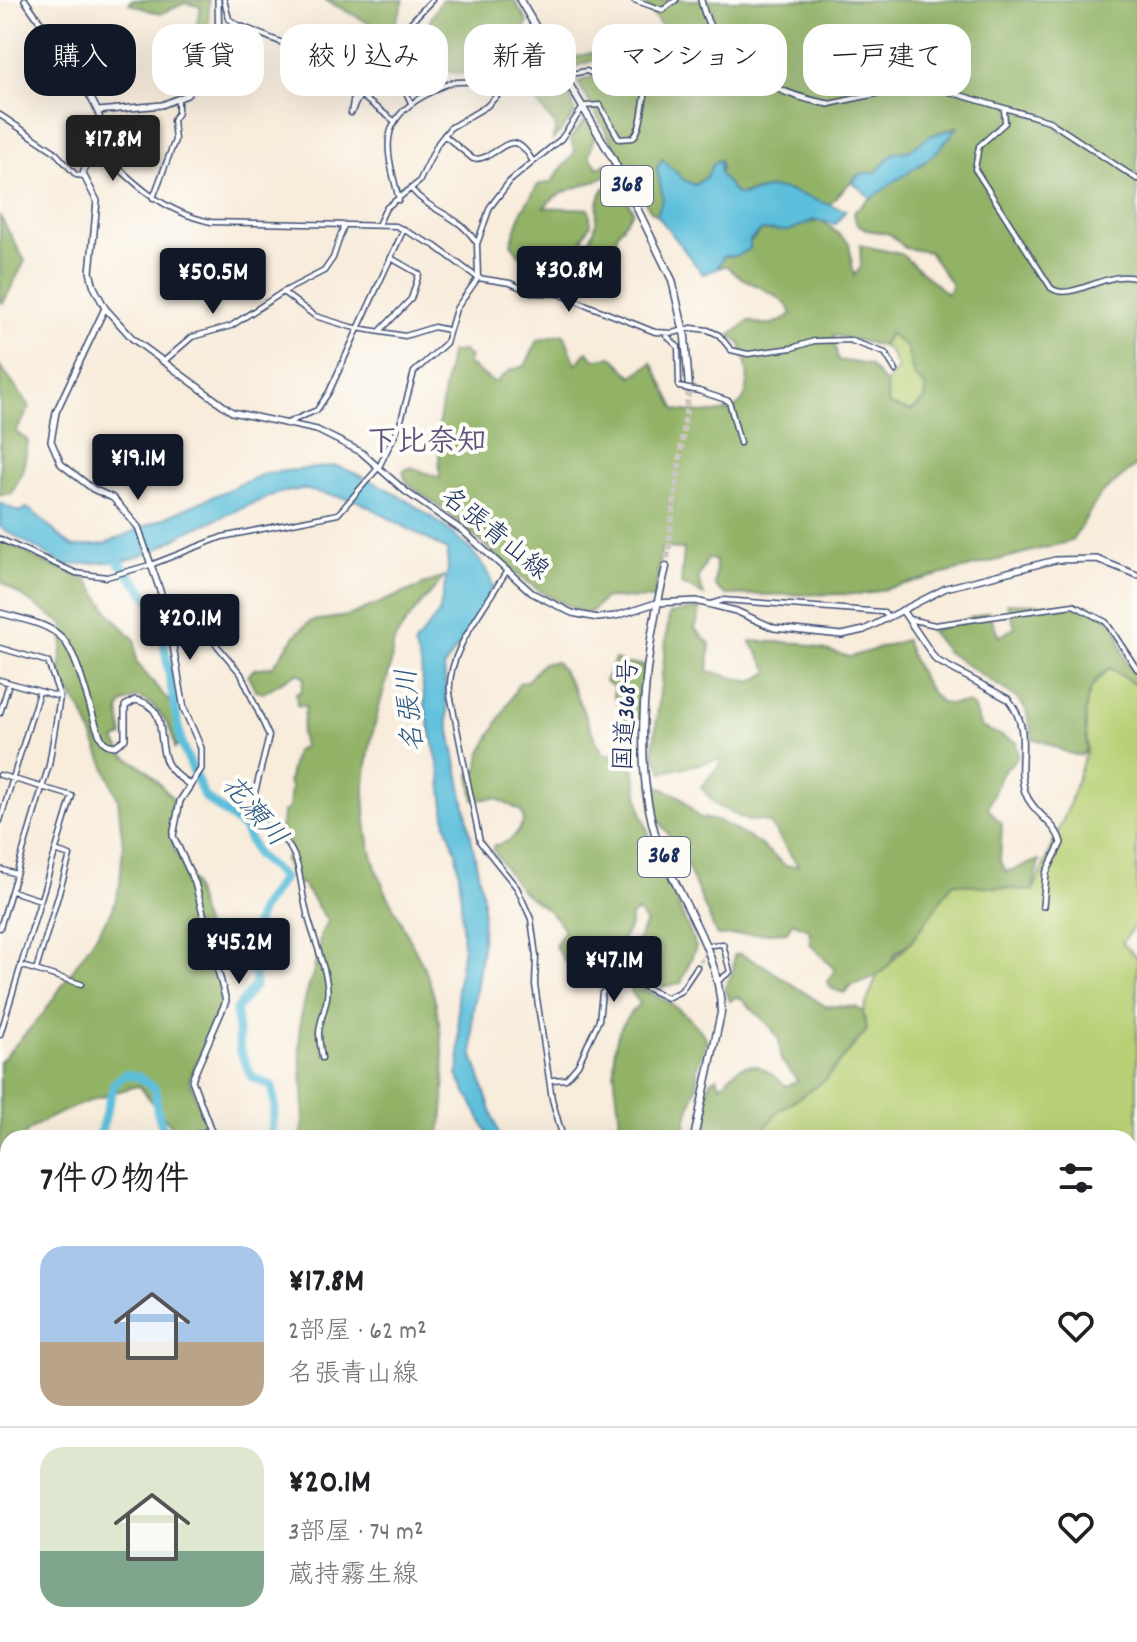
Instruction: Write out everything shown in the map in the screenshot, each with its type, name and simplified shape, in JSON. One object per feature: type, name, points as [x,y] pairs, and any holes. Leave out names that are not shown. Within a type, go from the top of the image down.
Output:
[{"type":"highway","name":"368","points":[[520,0],[584,106],[672,280],[684,330],[689,388]]},
{"type":"highway","name":"国道368号","points":[[666,567],[656,603],[642,757],[645,797],[659,846],[718,981],[721,1013],[696,1130]]},
{"type":"main road","points":[[25,0],[68,67],[94,98],[98,111],[95,144],[84,176]]},
{"type":"main road","points":[[98,111],[178,101],[187,95],[217,54],[221,37],[218,0]]},
{"type":"main road","points":[[701,0],[710,24]]},
{"type":"main road","points":[[787,90],[829,104]]},
{"type":"main road","name":"名張青山線","points":[[84,176],[97,201],[90,272],[105,308],[133,339],[232,412],[287,423],[338,439],[463,531],[506,572],[544,601],[587,617],[616,616],[656,603],[711,604],[774,628],[821,635],[854,633],[946,588],[1055,560],[1097,559],[1137,575]]},
{"type":"main road","points":[[105,308],[56,412],[51,441],[61,464],[93,489],[113,498],[138,527],[167,611],[180,695],[201,748],[201,769],[175,818],[174,841],[195,883],[226,1001],[192,1080],[211,1130]]},
{"type":"main road","points":[[902,610],[943,666],[1008,699],[1014,708],[1025,756],[1024,789],[1031,806],[1059,833],[1061,843],[1046,873],[1043,906]]},
{"type":"main road","points":[[0,613],[48,628],[64,640],[88,693],[101,738],[107,744],[120,744],[127,737],[123,715],[125,706],[135,700],[144,702],[161,722],[168,764],[190,785]]},
{"type":"street","points":[[224,0],[229,19],[280,42]]},
{"type":"street","points":[[409,24],[432,0]]},
{"type":"street","points":[[634,0],[663,10],[676,0]]},
{"type":"street","points":[[399,200],[388,150],[393,120],[411,103],[452,83],[464,83]]},
{"type":"street","points":[[829,104],[917,87],[1004,108],[1049,121],[1137,179]]},
{"type":"street","points":[[354,96],[351,113],[361,96],[393,120]]},
{"type":"street","points":[[408,96],[411,103]]},
{"type":"street","points":[[378,225],[381,213],[412,190],[444,135],[460,120],[487,106],[497,96]]},
{"type":"street","points":[[0,539],[76,573],[94,577],[131,571],[222,537],[294,520],[331,516],[348,506],[379,467],[400,424],[414,372],[442,348],[456,309],[478,278],[477,243],[490,207],[533,161],[561,139],[584,106],[602,107],[614,133],[626,141],[637,133],[643,96]]},
{"type":"street","points":[[153,198],[175,140],[173,120],[178,113],[178,101]]},
{"type":"street","points":[[1004,108],[1005,123],[979,146],[975,169],[1051,288],[1065,293],[1119,276],[1137,279]]},
{"type":"street","points":[[0,115],[54,151],[76,175],[84,176]]},
{"type":"street","points":[[444,135],[473,159],[486,157],[501,147],[515,143],[521,145],[533,161]]},
{"type":"street","points":[[95,144],[153,198],[185,217],[211,222],[378,225],[404,229],[435,246],[478,278],[510,283],[533,293],[559,294],[607,315],[664,333],[708,330],[719,335],[731,350],[748,354],[792,348],[814,341],[849,340],[885,353],[896,371]]},
{"type":"street","points":[[412,190],[430,208],[457,219],[477,243]]},
{"type":"street","points":[[163,363],[192,337],[231,326],[329,266],[344,225]]},
{"type":"street","points":[[287,423],[305,417],[320,407],[404,229]]},
{"type":"street","points":[[381,330],[411,299],[419,274],[391,258]]},
{"type":"street","points":[[283,292],[315,316],[357,327],[405,336],[434,327],[448,330]]},
{"type":"street","points":[[664,333],[678,347],[679,387],[729,401],[740,443]]},
{"type":"street","points":[[506,572],[458,649],[448,678],[459,752],[480,842],[517,888],[531,919],[536,956],[535,985],[561,1130]]},
{"type":"street","points":[[711,604],[724,600],[883,612],[889,617]]},
{"type":"street","points":[[909,619],[935,625],[1073,605],[1106,622],[1137,669]]},
{"type":"street","points":[[167,611],[204,630],[241,674],[269,736],[249,817],[272,828],[288,843],[298,862],[308,917],[327,984],[326,1012],[319,1031],[322,1058]]},
{"type":"street","points":[[0,648],[48,662],[60,697],[43,787],[0,928]]},
{"type":"street","points":[[0,680],[60,697]]},
{"type":"street","points":[[0,713],[9,683]]},
{"type":"street","points":[[0,821],[39,692]]},
{"type":"street","points":[[0,775],[72,796],[0,1035]]},
{"type":"street","points":[[36,970],[70,856],[55,851]]},
{"type":"street","points":[[0,869],[16,874]]},
{"type":"street","points":[[11,891],[40,900]]},
{"type":"street","points":[[711,945],[723,944],[728,954],[730,972],[718,981]]},
{"type":"street","points":[[21,966],[81,984]]},
{"type":"street","points":[[552,1080],[566,1079],[578,1065],[599,1020],[602,993],[608,986],[629,980],[667,998],[681,991],[697,967]]},
{"type":"green space","points":[[131,0],[209,0],[208,24],[197,24],[201,7],[186,3],[160,14],[129,4]]},
{"type":"green space","points":[[325,0],[404,0],[395,24],[371,24]]},
{"type":"green space","points":[[441,0],[514,0],[528,23],[464,24],[464,73],[448,72],[448,24],[428,24]]},
{"type":"green space","points":[[641,0],[1137,0],[1137,465],[1100,495],[1072,541],[866,594],[726,595],[715,586],[716,561],[708,558],[698,578],[704,595],[681,584],[684,549],[662,548],[654,599],[605,598],[591,612],[585,612],[546,595],[405,479],[403,471],[411,467],[440,478],[438,428],[450,353],[463,351],[470,357],[467,363],[494,383],[511,370],[525,366],[538,340],[564,334],[576,364],[588,351],[594,360],[612,356],[632,376],[652,363],[676,410],[715,413],[739,405],[748,383],[741,344],[730,336],[749,321],[772,324],[792,313],[779,298],[743,279],[727,266],[718,266],[724,256],[736,256],[762,230],[789,231],[798,224],[823,221],[849,243],[854,276],[861,267],[860,245],[901,254],[947,294],[952,285],[929,252],[905,248],[890,234],[867,230],[856,223],[854,212],[876,192],[925,162],[956,127],[932,135],[908,151],[894,153],[876,172],[857,175],[828,206],[791,191],[771,188],[737,195],[720,175],[721,164],[717,160],[706,177],[695,185],[657,168],[663,198],[657,215],[650,210],[578,82],[592,77],[592,96],[787,96],[787,24],[660,24]],"holes":[[[889,333],[907,348],[914,377],[926,387],[925,400],[911,411],[889,405],[886,384],[869,365],[838,360],[833,335],[882,346]]]},
{"type":"green space","points":[[592,53],[592,61],[576,66],[576,57]]},
{"type":"green space","points":[[535,96],[571,96],[575,114],[552,141],[556,126],[537,103]]},
{"type":"green space","points":[[586,120],[595,135],[589,155],[598,168],[607,163],[633,211],[617,234],[617,260],[613,277],[554,280],[547,263],[519,255],[511,243],[522,211],[538,185],[552,182],[575,151],[570,138]],"holes":[[[607,176],[615,187],[605,187],[601,193],[595,228],[588,241],[582,239],[591,224],[589,209],[544,207],[558,195]]]},
{"type":"green space","points":[[0,216],[25,261],[3,303],[0,302]]},
{"type":"green space","points":[[889,333],[907,348],[914,377],[926,387],[925,400],[911,411],[889,405],[886,384],[898,369],[890,351],[882,346]]},
{"type":"green space","points":[[0,366],[30,407],[16,432],[28,441],[23,470],[12,493],[0,495]]},
{"type":"green space","points":[[0,537],[43,562],[87,579],[111,615],[135,640],[136,662],[171,704],[179,742],[175,748],[163,718],[152,705],[138,697],[122,704],[119,711],[123,736],[115,740],[124,755],[147,770],[176,802],[170,831],[174,848],[193,884],[224,999],[189,1080],[209,1130],[175,1130],[139,1086],[57,1114],[29,1130],[0,1130],[0,1062],[43,1014],[113,909],[120,884],[123,846],[118,799],[84,715],[60,677],[64,625],[0,581]]},
{"type":"green space","points":[[445,576],[406,622],[394,642],[370,746],[365,794],[369,843],[376,868],[432,989],[443,1055],[444,1101],[440,1130],[302,1130],[301,1014],[317,958],[320,935],[328,922],[303,885],[295,882],[284,860],[290,851],[280,829],[283,812],[289,808],[291,787],[288,782],[295,752],[304,746],[301,734],[306,706],[297,705],[296,693],[301,692],[304,677],[297,673],[263,693],[255,690],[248,676],[254,669],[273,666],[298,632],[311,621],[348,616]]},
{"type":"green space","points":[[1007,603],[1090,606],[1117,626],[1125,661],[1137,670],[1137,686],[1110,668],[1100,676],[1086,704],[1087,749],[1082,755],[1070,754],[1033,739],[1026,710],[1017,698],[947,652],[930,631],[989,612],[999,637],[1015,627]]},
{"type":"green space","points":[[701,608],[695,629],[710,644],[708,671],[751,682],[770,672],[750,641],[801,643],[850,657],[905,640],[920,674],[941,702],[967,703],[973,707],[981,727],[1016,742],[1018,756],[1000,776],[988,808],[1002,825],[1000,860],[1006,872],[1039,860],[1033,891],[953,883],[911,942],[895,954],[890,964],[877,976],[850,986],[844,993],[832,989],[827,982],[835,970],[811,945],[809,929],[792,922],[787,932],[717,936],[683,856],[654,814],[650,783],[681,797],[698,817],[721,822],[758,843],[786,866],[798,866],[770,824],[759,820],[748,821],[716,805],[701,787],[721,763],[720,759],[663,772],[653,752],[669,614]]},
{"type":"green space","points":[[615,659],[624,664],[645,665],[638,732],[633,737],[613,694],[615,688],[605,681]]},
{"type":"green space","points":[[556,662],[571,684],[604,755],[616,753],[634,767],[641,811],[653,846],[696,947],[681,983],[662,987],[653,984],[644,957],[636,951],[636,943],[646,923],[638,911],[631,916],[626,934],[611,950],[590,945],[572,961],[565,962],[555,946],[564,930],[548,910],[518,887],[493,850],[494,845],[513,837],[524,820],[521,811],[496,798],[474,800],[470,774],[478,771],[481,753],[519,683],[527,681],[543,663]]},
{"type":"green space","points":[[1110,668],[1137,686],[1137,922],[1122,943],[1137,957],[1137,1130],[764,1130],[777,1112],[824,1081],[867,1030],[863,1012],[877,976],[911,942],[953,883],[1033,891],[1067,811],[1087,749],[1085,704],[1088,690]]},
{"type":"green space","points":[[740,954],[763,965],[825,1006],[856,1007],[863,1012],[867,1030],[824,1081],[777,1112],[764,1130],[708,1130],[708,1122],[702,1115],[710,1081],[717,1077],[720,1085],[741,1067],[762,1068],[786,1086],[798,1081],[781,1060],[779,1040],[771,1027],[738,996],[730,1001],[725,988],[733,971],[734,955]]},
{"type":"green space","points":[[627,983],[673,1005],[692,1021],[707,1041],[697,1066],[697,1085],[686,1121],[687,1130],[620,1130],[615,1050],[618,1034],[639,1004]]},
{"type":"water","points":[[957,128],[935,154],[871,198],[852,182],[859,174],[876,172],[894,153],[908,151],[932,135]]},
{"type":"water","points":[[662,159],[685,181],[695,185],[720,160],[720,175],[737,195],[774,188],[846,210],[836,224],[814,220],[789,231],[762,230],[750,240],[750,249],[736,256],[724,256],[718,266],[722,267],[703,274],[657,215],[663,198],[657,168]]},
{"type":"water","points":[[336,466],[355,473],[402,497],[449,531],[469,549],[493,586],[477,619],[444,667],[448,721],[483,897],[482,947],[472,1019],[473,1056],[497,1130],[486,1130],[457,1075],[460,1065],[457,990],[463,946],[460,882],[425,708],[421,666],[414,645],[439,613],[448,570],[447,550],[358,501],[302,489],[275,494],[189,531],[156,550],[124,561],[65,565],[0,527],[0,503],[19,512],[27,508],[74,547],[105,544],[266,473]]},
{"type":"waterway","name":"花瀬川","points":[[112,554],[158,609],[181,743],[204,796],[244,828],[257,855],[283,878],[261,909],[252,936],[255,985],[236,1010],[240,1051],[252,1077],[272,1086],[275,1108],[271,1130]]},
{"type":"waterway","name":"花瀬川","points":[[101,1130],[114,1084],[125,1074],[139,1077],[156,1090],[157,1110],[163,1130]]},
{"type":"tunnel","points":[[666,567],[689,388]]},
{"type":"tunnel","points":[[697,967],[711,945]]},
{"type":"district","name":"下比奈知","points":[[427,444]]},
{"type":"water label","name":"名張川","points":[[413,710]]}]
